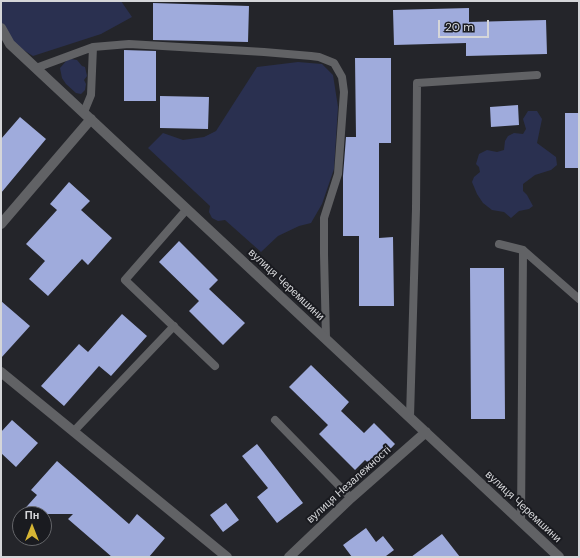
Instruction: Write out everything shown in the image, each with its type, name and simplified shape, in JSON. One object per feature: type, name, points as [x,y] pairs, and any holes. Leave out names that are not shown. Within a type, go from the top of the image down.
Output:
[{"type":"street","name":"вулиця Черемшини","points":[[1,28],[10,44],[559,557]]},
{"type":"street","points":[[1,224],[87,116]]},
{"type":"street","points":[[1,372],[227,557]]},
{"type":"street","name":"вулиця Незалежності","points":[[288,557],[351,498],[426,432]]},
{"type":"lane","points":[[36,68],[93,47],[129,44],[264,52],[319,57],[334,63],[342,77],[344,92],[338,174],[324,218],[326,339]]},
{"type":"lane","points":[[87,116],[91,95],[93,47]]},
{"type":"lane","points":[[410,417],[416,209],[417,83],[537,75]]},
{"type":"lane","points":[[187,209],[125,280],[215,366]]},
{"type":"lane","points":[[499,244],[523,250],[579,299]]},
{"type":"lane","points":[[522,522],[523,250]]},
{"type":"lane","points":[[74,431],[174,326]]},
{"type":"lane","points":[[275,420],[351,498]]},
{"type":"shaded area","points":[[1,1],[121,1],[132,17],[101,34],[33,56],[1,36]]},
{"type":"shaded area","points":[[67,60],[77,60],[82,66],[85,67],[87,76],[84,80],[86,84],[85,90],[81,94],[76,93],[62,78],[60,68]]},
{"type":"shaded area","points":[[298,62],[322,64],[333,75],[338,107],[334,169],[322,204],[311,223],[299,226],[278,236],[261,252],[225,220],[218,221],[212,218],[209,212],[210,206],[148,148],[163,133],[183,140],[204,137],[216,131],[257,67]]},
{"type":"shaded area","points":[[528,111],[537,111],[542,119],[537,143],[556,157],[557,165],[551,170],[535,175],[523,184],[523,191],[533,206],[529,209],[519,211],[511,218],[504,212],[492,210],[483,203],[472,182],[474,177],[480,172],[479,167],[476,164],[479,154],[487,150],[497,152],[504,150],[505,141],[508,136],[514,133],[523,134],[526,129],[523,119]]},
{"type":"building","points":[[153,3],[249,6],[248,42],[153,40]]},
{"type":"building","points":[[469,8],[469,22],[546,20],[547,54],[466,56],[466,43],[394,45],[393,10]]},
{"type":"building","points":[[124,50],[156,51],[156,101],[124,101]]},
{"type":"building","points":[[355,58],[391,58],[391,143],[379,143],[379,238],[393,237],[394,306],[359,306],[359,236],[343,236],[343,176],[346,137],[356,137]]},
{"type":"building","points":[[160,96],[209,97],[208,129],[160,128]]},
{"type":"building","points":[[518,105],[519,125],[491,127],[490,107]]},
{"type":"building","points":[[565,113],[579,113],[579,168],[565,168]]},
{"type":"building","points":[[20,117],[46,139],[1,193],[1,139]]},
{"type":"building","points":[[69,182],[90,201],[81,210],[112,238],[88,265],[82,259],[48,296],[29,279],[45,261],[26,244],[57,210],[50,204]]},
{"type":"building","points":[[179,241],[218,280],[209,289],[245,323],[223,345],[189,311],[199,301],[159,262]]},
{"type":"building","points":[[470,268],[504,268],[505,419],[471,419]]},
{"type":"building","points":[[1,301],[30,326],[1,358]]},
{"type":"building","points":[[122,314],[147,336],[111,376],[99,366],[64,406],[41,386],[79,344],[88,352]]},
{"type":"building","points":[[311,365],[349,402],[341,411],[364,433],[374,423],[395,444],[373,467],[365,460],[355,470],[319,434],[328,425],[289,387]]},
{"type":"building","points":[[12,420],[38,443],[16,467],[1,453],[1,432]]},
{"type":"building","points":[[257,444],[303,503],[277,523],[257,497],[268,488],[242,456]]},
{"type":"building","points":[[57,461],[129,524],[137,514],[165,538],[149,557],[112,557],[68,519],[73,514],[52,514],[52,506],[27,506],[37,495],[31,490]]},
{"type":"building","points":[[226,503],[239,520],[223,532],[210,515]]},
{"type":"building","points":[[366,528],[376,542],[383,536],[394,550],[386,556],[387,557],[352,557],[343,545]]},
{"type":"building","points":[[442,534],[460,557],[411,557]]}]
